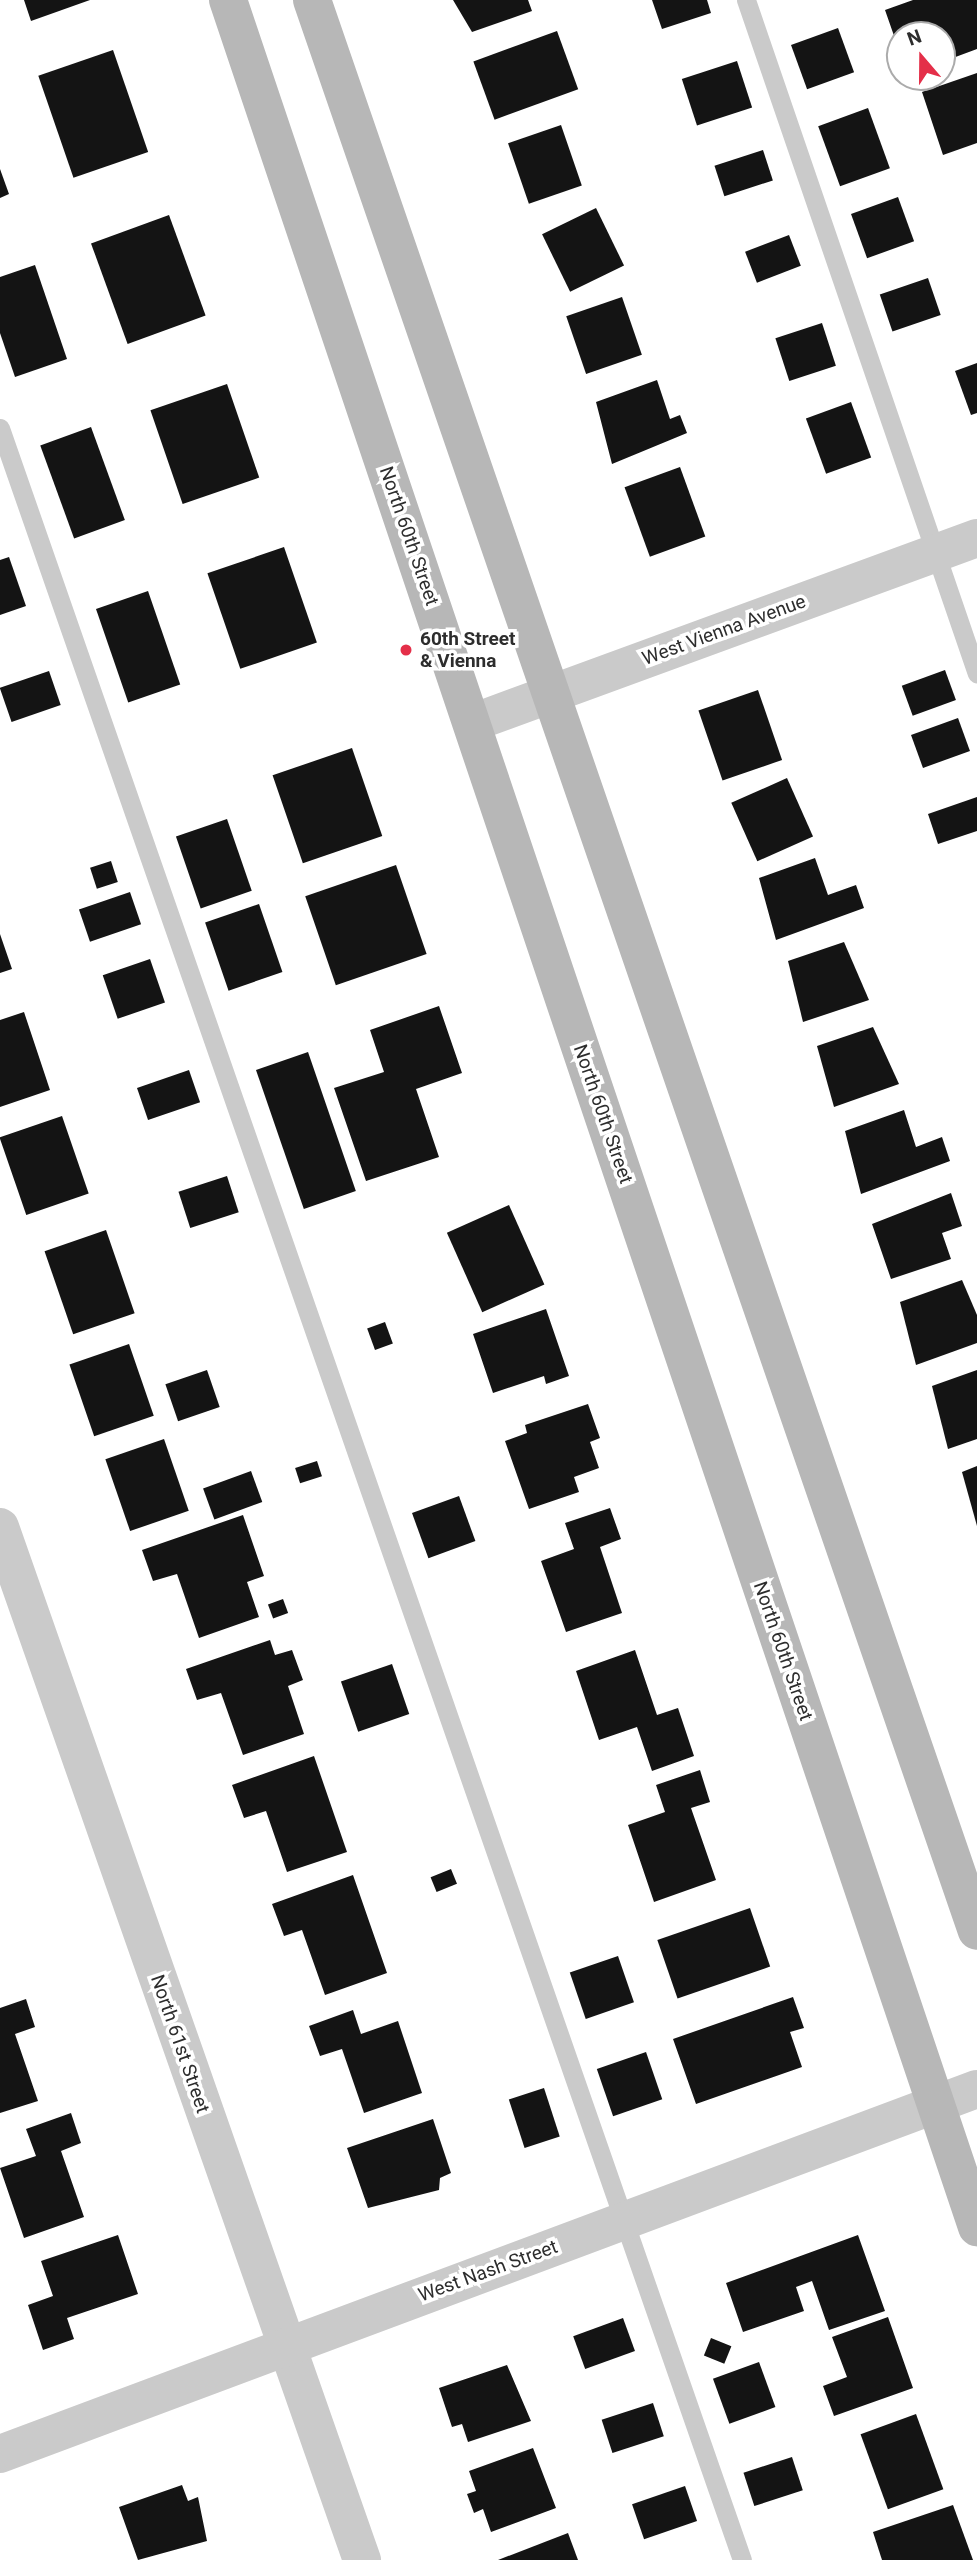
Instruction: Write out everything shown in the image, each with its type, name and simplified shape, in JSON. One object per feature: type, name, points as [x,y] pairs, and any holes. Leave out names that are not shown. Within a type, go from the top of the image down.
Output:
[{"type":"main road","name":"North 60th Street","points":[[228,0],[977,2227]]},
{"type":"main road","points":[[312,0],[977,1931]]},
{"type":"street","name":"West Vienna Avenue","points":[[472,723],[977,538]]},
{"type":"street","name":"North 61st Street","points":[[0,1527],[362,2560]]},
{"type":"street","name":"West Nash Street","points":[[0,2454],[977,2089]]},
{"type":"lane","points":[[746,0],[977,674]]},
{"type":"lane","points":[[0,428],[742,2560]]},
{"type":"building","points":[[24,0],[90,0],[31,21]]},
{"type":"building","points":[[453,0],[528,0],[532,11],[472,32]]},
{"type":"building","points":[[652,0],[707,0],[711,13],[662,29]]},
{"type":"building","points":[[913,0],[977,0],[977,49],[956,57],[956,21],[889,21],[885,10]]},
{"type":"building","points":[[838,28],[854,72],[807,89],[791,45]]},
{"type":"building","points":[[557,31],[578,89],[495,120],[473,61]]},
{"type":"building","points":[[113,50],[148,152],[73,178],[38,76]]},
{"type":"building","points":[[737,61],[752,108],[697,126],[682,79]]},
{"type":"building","points":[[977,73],[977,143],[943,155],[922,92],[956,91],[956,80]]},
{"type":"building","points":[[868,108],[890,168],[840,186],[818,126]]},
{"type":"building","points":[[561,125],[582,186],[529,204],[508,143]]},
{"type":"building","points":[[763,150],[773,180],[724,196],[714,166]]},
{"type":"building","points":[[0,169],[9,194],[0,198]]},
{"type":"building","points":[[898,197],[914,241],[867,258],[851,214]]},
{"type":"building","points":[[596,208],[624,266],[570,292],[542,234]]},
{"type":"building","points":[[169,215],[206,316],[128,344],[91,243]]},
{"type":"building","points":[[789,235],[801,266],[757,283],[745,252]]},
{"type":"building","points":[[35,265],[67,359],[15,377],[0,333],[0,277]]},
{"type":"building","points":[[928,278],[941,315],[892,331],[880,295]]},
{"type":"building","points":[[622,297],[642,355],[586,374],[566,316]]},
{"type":"building","points":[[822,323],[836,366],[789,381],[775,338]]},
{"type":"building","points":[[977,363],[977,413],[971,415],[955,371]]},
{"type":"building","points":[[657,380],[670,419],[680,415],[687,433],[612,464],[596,402]]},
{"type":"building","points":[[227,384],[259,478],[183,504],[150,410]]},
{"type":"building","points":[[851,402],[871,457],[826,474],[806,418]]},
{"type":"building","points":[[91,427],[125,520],[74,538],[40,445]]},
{"type":"building","points":[[680,467],[705,537],[650,557],[625,487]]},
{"type":"building","points":[[284,547],[317,642],[240,669],[207,573]]},
{"type":"building","points":[[9,557],[26,606],[0,615],[0,560]]},
{"type":"building","points":[[148,591],[180,685],[128,703],[96,609]]},
{"type":"building","points":[[945,670],[956,700],[913,716],[902,686]]},
{"type":"building","points":[[49,671],[61,705],[12,722],[0,688]]},
{"type":"building","points":[[758,690],[782,760],[723,780],[698,711]]},
{"type":"building","points":[[958,718],[970,751],[923,768],[911,735]]},
{"type":"building","points":[[352,748],[382,836],[303,863],[273,775]]},
{"type":"building","points":[[787,778],[813,836],[757,861],[731,803]]},
{"type":"building","points":[[977,797],[977,831],[938,844],[928,814]]},
{"type":"building","points":[[227,819],[252,891],[201,908],[176,837]]},
{"type":"building","points":[[815,858],[828,895],[856,885],[864,908],[776,940],[759,878]]},
{"type":"building","points":[[111,861],[118,882],[97,889],[90,868]]},
{"type":"building","points":[[396,865],[427,954],[336,985],[305,896]]},
{"type":"building","points":[[130,892],[141,924],[90,942],[79,910]]},
{"type":"building","points":[[259,904],[282,972],[229,991],[205,923]]},
{"type":"building","points":[[0,934],[12,969],[0,973]]},
{"type":"building","points":[[844,942],[869,1000],[803,1022],[788,961]]},
{"type":"building","points":[[150,959],[165,1002],[118,1019],[103,975]]},
{"type":"building","points":[[439,1006],[462,1073],[416,1089],[439,1157],[366,1181],[334,1088],[384,1072],[370,1030]]},
{"type":"building","points":[[24,1012],[50,1090],[0,1107],[0,1020]]},
{"type":"building","points":[[873,1027],[899,1084],[834,1107],[817,1046]]},
{"type":"building","points":[[308,1052],[356,1191],[304,1209],[256,1070]]},
{"type":"building","points":[[189,1070],[200,1102],[148,1120],[137,1088]]},
{"type":"building","points":[[904,1110],[916,1147],[942,1137],[950,1161],[861,1194],[845,1131]]},
{"type":"building","points":[[62,1116],[89,1194],[26,1215],[0,1137]]},
{"type":"building","points":[[227,1176],[239,1212],[190,1228],[178,1192]]},
{"type":"building","points":[[951,1193],[962,1226],[942,1233],[951,1259],[891,1279],[872,1224]]},
{"type":"building","points":[[509,1205],[544,1284],[482,1312],[447,1233]]},
{"type":"building","points":[[106,1230],[135,1313],[73,1334],[45,1251]]},
{"type":"building","points":[[962,1280],[977,1315],[977,1343],[916,1365],[900,1302]]},
{"type":"building","points":[[546,1309],[569,1376],[546,1384],[544,1376],[493,1393],[473,1334]]},
{"type":"building","points":[[385,1322],[393,1344],[375,1350],[367,1328]]},
{"type":"building","points":[[129,1344],[154,1416],[94,1436],[69,1365]]},
{"type":"building","points":[[207,1370],[220,1407],[178,1421],[165,1384]]},
{"type":"building","points":[[977,1370],[977,1439],[948,1449],[932,1386]]},
{"type":"building","points":[[588,1404],[600,1438],[590,1442],[599,1468],[574,1477],[579,1492],[529,1509],[505,1441],[527,1433],[525,1425]]},
{"type":"building","points":[[164,1439],[189,1511],[130,1531],[105,1459]]},
{"type":"building","points":[[317,1461],[322,1476],[300,1483],[295,1468]]},
{"type":"building","points":[[977,1466],[977,1526],[962,1472]]},
{"type":"building","points":[[251,1471],[262,1502],[214,1519],[203,1488]]},
{"type":"building","points":[[459,1496],[475,1541],[428,1558],[412,1513]]},
{"type":"building","points":[[610,1508],[621,1539],[600,1547],[622,1613],[566,1632],[541,1561],[574,1549],[565,1523]]},
{"type":"building","points":[[243,1515],[264,1576],[247,1582],[259,1617],[199,1638],[177,1574],[153,1581],[142,1550]]},
{"type":"building","points":[[283,1599],[288,1613],[273,1619],[268,1604]]},
{"type":"building","points":[[270,1640],[275,1655],[292,1650],[303,1680],[288,1686],[304,1734],[243,1755],[221,1693],[197,1700],[186,1669]]},
{"type":"building","points":[[635,1650],[657,1715],[678,1708],[694,1756],[652,1771],[637,1727],[599,1740],[576,1671]]},
{"type":"building","points":[[392,1664],[409,1714],[358,1732],[341,1682]]},
{"type":"building","points":[[314,1756],[347,1852],[287,1872],[266,1811],[244,1818],[232,1785]]},
{"type":"building","points":[[700,1770],[710,1802],[691,1808],[716,1880],[654,1902],[628,1825],[665,1812],[656,1785]]},
{"type":"building","points":[[451,1869],[457,1884],[437,1892],[431,1877]]},
{"type":"building","points":[[353,1875],[387,1973],[325,1995],[302,1930],[284,1936],[272,1904]]},
{"type":"building","points":[[750,1908],[770,1967],[678,1999],[657,1940]]},
{"type":"building","points":[[618,1956],[634,2002],[586,2019],[570,1973]]},
{"type":"building","points":[[793,1997],[804,2028],[790,2032],[802,2067],[696,2104],[673,2039]]},
{"type":"building","points":[[26,1999],[35,2027],[15,2034],[38,2101],[0,2113],[0,2008]]},
{"type":"building","points":[[353,2010],[361,2034],[398,2021],[422,2093],[364,2113],[342,2049],[320,2056],[309,2026]]},
{"type":"building","points":[[646,2052],[662,2099],[613,2116],[597,2069]]},
{"type":"building","points":[[544,2088],[560,2137],[525,2148],[509,2099]]},
{"type":"building","points":[[71,2113],[81,2143],[61,2151],[84,2217],[24,2238],[0,2168],[36,2156],[26,2129]]},
{"type":"building","points":[[433,2119],[451,2173],[440,2178],[439,2190],[368,2208],[347,2148]]},
{"type":"building","points":[[118,2235],[138,2294],[67,2318],[74,2339],[43,2350],[28,2305],[53,2296],[41,2261]]},
{"type":"building","points":[[858,2235],[885,2311],[829,2330],[812,2281],[796,2287],[804,2311],[743,2332],[726,2283]]},
{"type":"building","points":[[888,2317],[913,2388],[834,2416],[823,2386],[847,2377],[832,2337]]},
{"type":"building","points":[[623,2318],[635,2351],[585,2369],[573,2336]]},
{"type":"building","points":[[711,2338],[731,2346],[724,2364],[704,2356]]},
{"type":"building","points":[[759,2362],[775,2407],[729,2424],[713,2379]]},
{"type":"building","points":[[507,2365],[531,2421],[468,2442],[462,2424],[452,2427],[439,2388]]},
{"type":"building","points":[[653,2403],[664,2436],[612,2453],[602,2420]]},
{"type":"building","points":[[916,2414],[943,2489],[888,2509],[861,2434]]},
{"type":"building","points":[[533,2448],[556,2508],[491,2532],[483,2509],[474,2513],[467,2494],[476,2491],[469,2471]]},
{"type":"building","points":[[792,2457],[803,2490],[754,2506],[743,2473]]},
{"type":"building","points":[[182,2485],[188,2501],[198,2497],[207,2541],[138,2560],[119,2507]]},
{"type":"building","points":[[685,2486],[697,2521],[644,2539],[632,2504]]},
{"type":"building","points":[[953,2505],[973,2560],[882,2560],[873,2532]]},
{"type":"building","points":[[568,2533],[578,2560],[498,2560]]},
{"type":"place","name":"60th Street & Vienna","points":[[406,650]]}]
